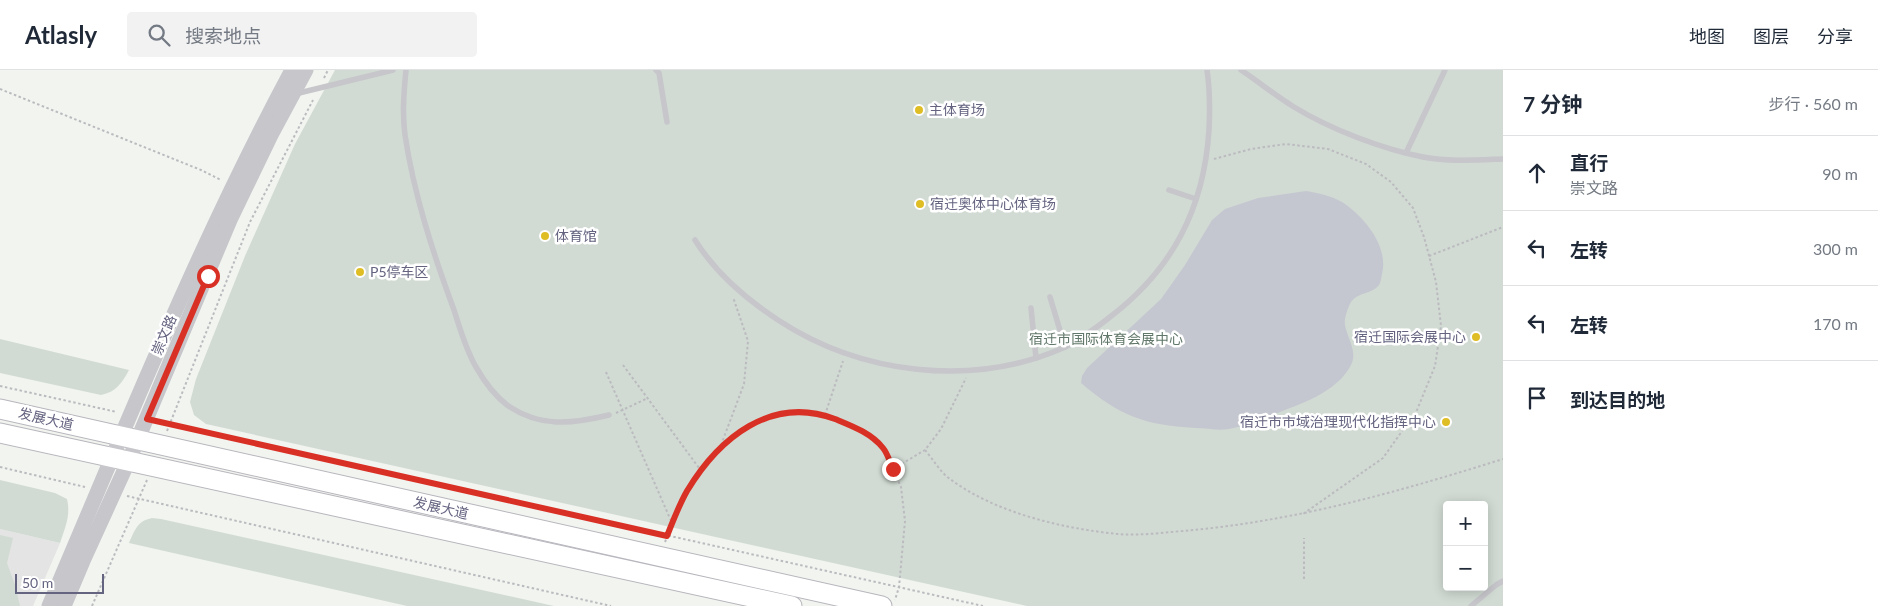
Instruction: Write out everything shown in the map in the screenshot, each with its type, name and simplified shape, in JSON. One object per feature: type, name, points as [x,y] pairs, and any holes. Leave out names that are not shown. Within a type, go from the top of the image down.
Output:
[{"type":"main road","name":"发展大道","points":[[0,409],[882,606]]},
{"type":"main road","name":"发展大道","points":[[0,433],[792,606]]},
{"type":"street","name":"崇文路","points":[[130,438],[130,415],[192,272],[232,186],[292,70]]},
{"type":"street","name":"崇文路","points":[[64,606],[114,493],[121,459],[130,438],[147,419],[230,220],[306,70]]},
{"type":"street","name":"崇文路","points":[[49,606],[99,490],[121,459]]},
{"type":"lane","points":[[293,95],[393,70]]},
{"type":"lane","points":[[406,70],[403,108],[404,127],[412,175],[424,224],[475,365],[486,384],[497,396],[527,416],[543,421],[582,422],[609,415]]},
{"type":"lane","points":[[695,240],[702,251],[726,278],[753,304],[797,333],[845,354],[905,369],[937,371],[1016,364],[1036,358],[1065,347],[1100,325],[1128,303],[1146,285],[1168,257],[1180,237],[1201,188],[1206,162],[1210,108],[1207,70]]},
{"type":"lane","points":[[1241,70],[1295,108],[1346,133],[1390,149],[1424,158],[1503,159]]},
{"type":"lane","points":[[1406,153],[1445,70]]},
{"type":"lane","points":[[659,71],[667,122]]},
{"type":"lane","points":[[1169,190],[1196,199]]},
{"type":"lane","points":[[1050,297],[1065,347]]},
{"type":"lane","points":[[1031,308],[1036,358]]},
{"type":"lane","points":[[1471,606],[1503,581]]},
{"type":"path","points":[[161,445],[250,222],[328,70]]},
{"type":"path","points":[[0,89],[201,170],[232,186]]},
{"type":"path","points":[[1206,162],[1251,149],[1286,144],[1328,149],[1366,164],[1392,182],[1413,208],[1424,237],[1436,282],[1441,326],[1434,366],[1417,410],[1383,458],[1301,515]]},
{"type":"path","points":[[1429,256],[1503,227]]},
{"type":"path","points":[[662,557],[672,523],[688,491],[721,445],[744,384],[748,341],[726,278]]},
{"type":"path","points":[[825,415],[845,354]]},
{"type":"path","points":[[623,365],[702,472]]},
{"type":"path","points":[[893,469],[926,450],[941,429],[957,400],[969,369]]},
{"type":"path","points":[[606,372],[672,523]]},
{"type":"path","points":[[0,386],[130,415]]},
{"type":"path","points":[[609,415],[648,398]]},
{"type":"path","points":[[721,445],[750,424],[789,412],[825,415],[858,428],[884,449],[901,487],[905,521],[899,586],[893,606]]},
{"type":"path","points":[[147,419],[983,606]]},
{"type":"path","points":[[926,450],[948,478],[992,504],[1043,521],[1119,534],[1231,526],[1301,515],[1368,499],[1503,459]]},
{"type":"path","points":[[92,606],[153,466]]},
{"type":"path","points":[[0,467],[99,490]]},
{"type":"path","points":[[114,493],[611,606]]},
{"type":"path","points":[[1304,538],[1304,579]]},
{"type":"shaded area","points":[[1306,191],[1334,198],[1351,208],[1367,224],[1382,253],[1383,264],[1379,285],[1355,298],[1348,308],[1345,325],[1353,350],[1353,360],[1346,373],[1333,386],[1307,401],[1252,423],[1221,430],[1177,427],[1134,417],[1108,404],[1081,383],[1082,376],[1087,368],[1161,299],[1185,265],[1212,220],[1225,209],[1258,198]]},
{"type":"shaded area","points":[[0,529],[60,543],[33,606],[0,606]]},
{"type":"green space","name":"宿迁市国际体育会展中心","points":[[335,70],[1503,70],[1503,606],[1027,606],[206,424],[194,415],[190,402],[196,379],[245,256],[295,144]]},
{"type":"green space","points":[[0,339],[129,370],[118,386],[111,392],[101,395],[0,373]]},
{"type":"green space","points":[[0,480],[55,493],[67,499],[68,516],[60,543],[0,529]]},
{"type":"green space","points":[[152,518],[554,606],[407,606],[129,543],[140,524]]},
{"type":"green space","points":[[0,535],[13,538],[7,563],[20,606],[0,606]]},
{"type":"place","name":"主体育场","points":[[919,110]]},
{"type":"place","name":"宿迁奥体中心体育场","points":[[920,204]]},
{"type":"place","name":"体育馆","points":[[545,236]]},
{"type":"place","name":"P5停车区","points":[[360,272]]},
{"type":"place","name":"宿迁国际会展中心","points":[[1476,337]]},
{"type":"place","name":"宿迁市市域治理现代化指挥中心","points":[[1446,422]]},
{"type":"route","points":[[208,276],[147,419],[667,536],[688,491],[721,445],[750,424],[789,412],[825,415],[858,428],[884,449],[893,469]]}]
